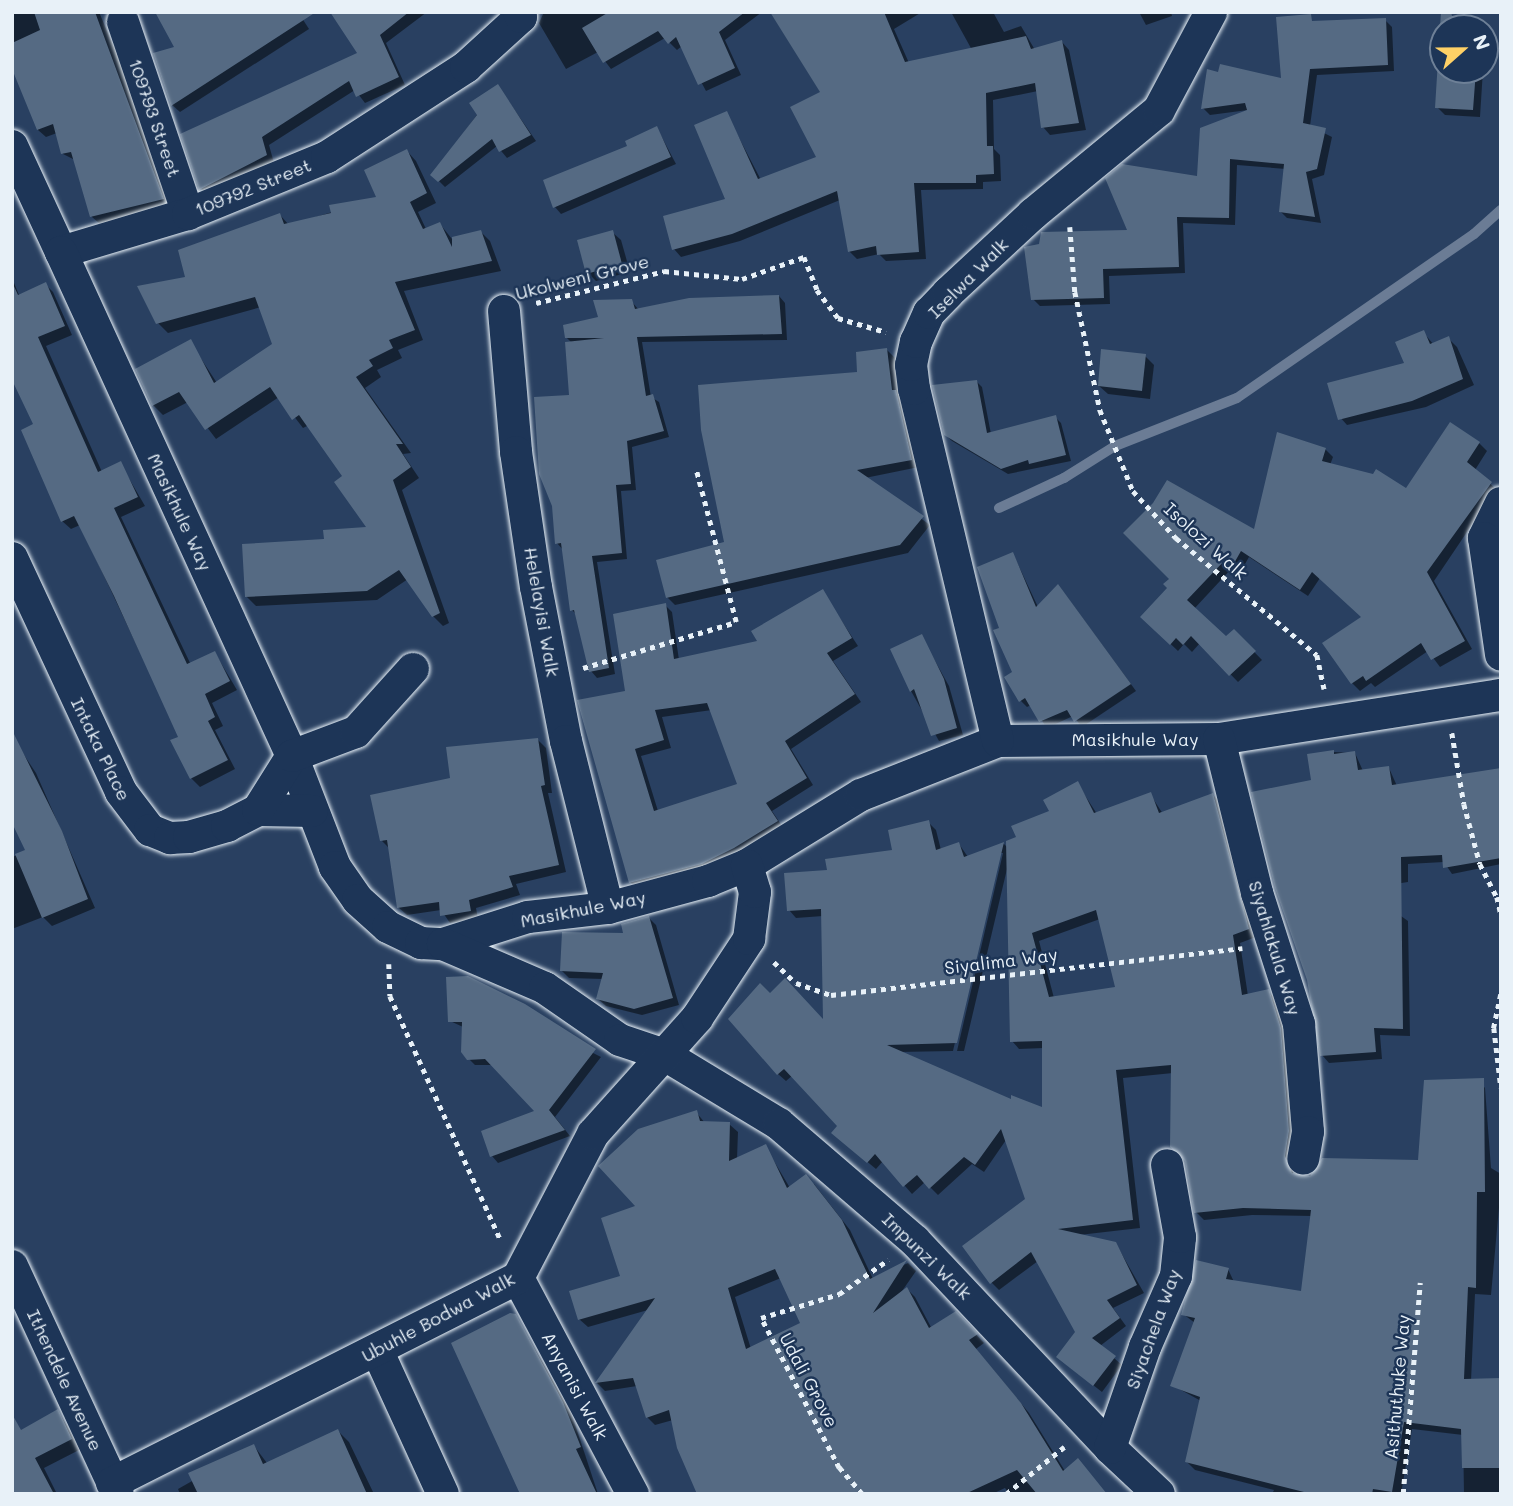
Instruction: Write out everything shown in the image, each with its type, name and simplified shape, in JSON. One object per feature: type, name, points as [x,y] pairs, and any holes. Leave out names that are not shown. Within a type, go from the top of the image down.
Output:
[{"type":"street","name":"Iselwa Walk","points":[[998,741],[917,401],[911,365],[916,342],[929,313],[948,293],[1033,214],[1066,190],[1159,110],[1211,12]]},
{"type":"street","name":"109792 Street","points":[[61,252],[188,214],[327,157],[466,67],[520,15]]},
{"type":"street","name":"109793 Street","points":[[123,22],[188,214]]},
{"type":"street","points":[[12,146],[61,252]]},
{"type":"street","name":"Masikhule Way","points":[[61,252],[292,756],[312,811],[347,886],[388,927],[421,943],[443,944],[528,917],[608,908],[747,865],[861,795],[998,741],[1219,739],[1332,724],[1501,695]]},
{"type":"street","name":"Helelayisi Walk","points":[[504,311],[516,452],[552,677],[608,908]]},
{"type":"street","points":[[1501,503],[1484,538],[1501,655]]},
{"type":"street","name":"Intaka Place","points":[[12,558],[88,727],[137,818],[170,838],[189,837],[227,826],[258,810],[312,811]]},
{"type":"street","points":[[258,810],[292,756],[356,732],[413,669]]},
{"type":"street","name":"Siyahlakula Way","points":[[1219,739],[1304,1049],[1308,1132],[1303,1159]]},
{"type":"street","name":"Ubuhle Bodwa Walk","points":[[115,1488],[518,1278],[593,1134],[715,993],[749,939],[755,892],[747,865]]},
{"type":"street","name":"Impunzi Walk","points":[[443,944],[545,988],[620,1040],[664,1055],[779,1124],[915,1241],[1101,1437],[1159,1494]]},
{"type":"street","name":"Siyachela Way","points":[[1101,1437],[1176,1276],[1180,1237],[1167,1165]]},
{"type":"street","name":"Ithendele Avenue","points":[[12,1266],[115,1488]]},
{"type":"street","name":"Anyanisi Walk","points":[[518,1278],[633,1494]]},
{"type":"street","points":[[377,1350],[443,1494]]},
{"type":"path","name":"Isolozi Walk","points":[[1066,190],[1075,292],[1100,410],[1133,491],[1176,538],[1317,655],[1332,724]]},
{"type":"path","name":"Ukolweni Grove","points":[[504,311],[664,271],[742,279],[804,257],[817,290],[838,318],[916,342]]},
{"type":"path","points":[[552,677],[736,622],[696,470]]},
{"type":"path","points":[[1450,705],[1464,804],[1480,864],[1497,897],[1501,915]]},
{"type":"path","points":[[388,927],[390,996],[518,1278]]},
{"type":"path","name":"Siyalima Way","points":[[749,939],[796,984],[831,995],[1274,944]]},
{"type":"path","points":[[1501,994],[1494,1028],[1501,1088]]},
{"type":"path","name":"Udali Grove","points":[[862,1494],[839,1468],[761,1318],[839,1294],[915,1241]]},
{"type":"path","name":"Asithuthuke Way","points":[[1403,1494],[1420,1283]]},
{"type":"path","points":[[1006,1494],[1101,1437]]},
{"type":"building","points":[[34,12],[95,12],[164,199],[90,217],[71,152],[61,154],[53,124],[37,130],[12,69],[12,43],[40,30]]},
{"type":"building","points":[[155,12],[316,12],[171,106],[153,53],[174,47]]},
{"type":"building","points":[[330,12],[409,12],[380,35],[399,77],[356,97],[349,81],[262,137],[267,155],[199,190],[180,134],[357,53]]},
{"type":"building","points":[[609,12],[745,12],[719,32],[735,68],[698,85],[676,37],[668,44],[658,31],[603,63],[582,28]]},
{"type":"building","points":[[770,12],[884,12],[905,62],[1026,36],[1031,49],[1062,40],[1079,123],[1041,128],[1035,83],[986,93],[987,146],[993,146],[994,174],[976,175],[976,183],[914,183],[919,252],[877,255],[876,246],[848,252],[837,191],[732,234],[672,250],[663,216],[725,199],[694,125],[727,111],[758,179],[816,157],[790,107],[820,92]]},
{"type":"building","points":[[1311,14],[1312,21],[1386,18],[1388,65],[1310,69],[1303,123],[1326,128],[1317,169],[1306,172],[1315,217],[1279,212],[1284,164],[1230,159],[1229,218],[1177,217],[1179,267],[1103,269],[1104,298],[1031,300],[1024,247],[1039,244],[1041,232],[1127,230],[1105,178],[1122,164],[1197,176],[1200,128],[1247,110],[1245,103],[1201,109],[1207,69],[1218,72],[1220,64],[1281,78],[1276,17]]},
{"type":"building","points":[[498,84],[531,135],[499,152],[492,139],[438,182],[430,175],[477,115],[469,103]]},
{"type":"building","points":[[1436,84],[1475,84],[1473,110],[1435,108]]},
{"type":"building","points":[[657,126],[671,157],[553,208],[543,180],[627,146],[625,141]]},
{"type":"building","points":[[407,149],[427,193],[410,202],[423,229],[440,222],[452,247],[452,237],[481,230],[492,261],[395,282],[415,330],[389,340],[393,348],[369,360],[373,366],[356,377],[403,444],[396,444],[411,467],[393,480],[440,613],[432,617],[399,570],[367,591],[245,597],[242,544],[324,539],[323,530],[366,527],[334,482],[342,476],[299,415],[292,420],[270,387],[205,430],[179,392],[152,406],[135,369],[191,339],[214,383],[272,344],[255,297],[156,324],[137,286],[185,277],[178,250],[280,213],[284,224],[331,213],[329,205],[376,197],[364,170]]},
{"type":"building","points":[[613,230],[622,264],[586,274],[577,240]]},
{"type":"building","points":[[12,282],[18,295],[46,282],[65,326],[38,337],[98,472],[121,461],[138,497],[114,508],[187,664],[215,651],[230,681],[205,694],[215,717],[208,721],[228,760],[190,779],[170,740],[178,737],[114,596],[74,516],[61,522],[21,430],[33,424],[12,380]]},
{"type":"building","points":[[779,295],[782,334],[637,337],[646,396],[653,394],[664,431],[627,441],[631,484],[616,485],[622,553],[592,556],[609,668],[589,672],[574,610],[570,611],[561,543],[555,544],[552,506],[539,474],[534,397],[569,395],[565,342],[604,338],[565,338],[563,325],[598,317],[593,300],[632,299],[635,309],[689,298]]},
{"type":"building","points":[[1424,330],[1430,344],[1449,336],[1463,379],[1412,401],[1338,420],[1327,383],[1404,363],[1395,342]]},
{"type":"building","points":[[887,348],[892,390],[896,390],[912,460],[857,470],[924,516],[900,545],[666,598],[656,560],[724,542],[701,430],[698,385],[857,372],[856,352]]},
{"type":"building","points":[[1101,349],[1146,354],[1142,391],[1098,386]]},
{"type":"building","points":[[977,380],[987,433],[1056,415],[1066,455],[1029,464],[1028,460],[1001,469],[944,435],[932,385]]},
{"type":"building","points":[[1450,422],[1480,442],[1467,462],[1492,482],[1427,572],[1465,641],[1431,660],[1421,643],[1366,681],[1363,676],[1351,684],[1322,643],[1361,617],[1312,572],[1300,590],[1241,551],[1233,565],[1225,560],[1187,600],[1226,636],[1234,629],[1256,651],[1229,676],[1191,636],[1183,645],[1176,638],[1170,645],[1140,617],[1167,588],[1163,584],[1169,579],[1123,533],[1153,503],[1167,480],[1254,529],[1277,432],[1326,448],[1322,461],[1373,474],[1376,469],[1406,488]]},
{"type":"building","points":[[1013,552],[1036,607],[1058,584],[1131,684],[1074,722],[1067,710],[1039,722],[1025,698],[1019,702],[1004,677],[1012,672],[993,630],[999,628],[977,567]]},
{"type":"building","points":[[823,589],[852,638],[827,653],[855,694],[785,741],[807,778],[766,803],[778,821],[702,864],[629,883],[577,700],[625,691],[613,614],[666,603],[674,659],[757,641],[751,631]],"holes":[[[707,703],[737,784],[654,811],[635,749],[664,740],[655,710]]]},
{"type":"building","points":[[922,634],[944,679],[957,728],[931,736],[914,689],[910,692],[890,649]]},
{"type":"building","points":[[12,730],[62,831],[88,899],[42,918],[15,854],[25,850],[12,823]]},
{"type":"building","points":[[538,738],[545,785],[541,786],[559,865],[509,876],[513,887],[469,900],[471,911],[440,916],[439,902],[397,908],[387,840],[380,841],[370,795],[450,778],[446,747]]},
{"type":"building","points":[[1334,750],[1334,754],[1355,751],[1358,770],[1389,766],[1392,785],[1501,768],[1501,858],[1443,868],[1442,855],[1401,857],[1403,1029],[1374,1028],[1376,1052],[1320,1056],[1307,980],[1275,888],[1251,792],[1311,780],[1307,754]]},
{"type":"building","points":[[1078,781],[1094,813],[1151,792],[1159,813],[1213,793],[1249,929],[1233,935],[1242,995],[1269,989],[1281,1028],[1289,1131],[1285,1156],[1292,1173],[1310,1176],[1322,1158],[1418,1160],[1424,1080],[1484,1078],[1485,1192],[1477,1192],[1476,1288],[1468,1287],[1464,1379],[1501,1378],[1501,1468],[1462,1468],[1461,1429],[1404,1422],[1392,1492],[1373,1489],[1372,1494],[1312,1494],[1185,1462],[1200,1397],[1170,1386],[1195,1318],[1181,1315],[1196,1260],[1229,1268],[1226,1279],[1301,1291],[1311,1210],[1243,1208],[1194,1213],[1185,1161],[1170,1147],[1171,1065],[1116,1070],[1133,1220],[1058,1229],[1116,1242],[1137,1285],[1107,1300],[1120,1318],[1092,1338],[1116,1356],[1093,1386],[1056,1357],[1075,1332],[1031,1252],[990,1284],[962,1246],[1025,1199],[1001,1129],[975,1165],[964,1157],[929,1189],[917,1175],[903,1187],[875,1154],[867,1163],[831,1133],[837,1126],[784,1069],[777,1075],[728,1019],[760,983],[770,993],[785,978],[823,1019],[821,909],[787,911],[784,873],[827,870],[825,859],[892,850],[888,830],[929,820],[936,850],[959,842],[964,857],[1004,842],[957,1043],[887,1045],[1011,1099],[1011,1095],[1042,1107],[1042,1041],[1010,1042],[1006,841],[1016,837],[1011,826],[1049,811],[1043,800]],"holes":[[[1096,910],[1115,987],[1049,997],[1032,933]]]},
{"type":"building","points":[[649,916],[673,998],[634,1009],[596,999],[603,973],[560,971],[562,932],[623,933],[621,924]]},
{"type":"building","points":[[468,976],[525,1004],[596,1049],[549,1110],[565,1130],[490,1157],[481,1131],[534,1111],[485,1059],[467,1060],[461,1052],[462,1022],[448,1022],[446,977]]},
{"type":"building","points":[[697,1110],[700,1121],[730,1122],[729,1161],[766,1144],[787,1188],[806,1174],[842,1220],[870,1279],[907,1260],[873,1313],[907,1287],[929,1328],[956,1311],[978,1334],[969,1340],[1021,1403],[1063,1471],[1078,1458],[1107,1494],[1037,1494],[1017,1470],[965,1494],[697,1494],[677,1448],[669,1410],[646,1418],[633,1378],[595,1383],[655,1298],[578,1320],[569,1291],[620,1276],[601,1218],[635,1206],[598,1166],[638,1129]],"holes":[[[775,1269],[800,1323],[746,1349],[728,1288]]]},
{"type":"building","points":[[510,1313],[516,1314],[563,1402],[581,1447],[576,1449],[597,1494],[520,1494],[451,1343]]},
{"type":"building","points":[[58,1409],[72,1439],[35,1458],[54,1494],[12,1494],[12,1414],[21,1430]]},
{"type":"building","points":[[338,1429],[367,1494],[198,1494],[188,1473],[254,1444],[263,1464]]},
{"type":"waterway","points":[[999,508],[1064,478],[1115,446],[1237,398],[1474,234],[1501,210]]}]
